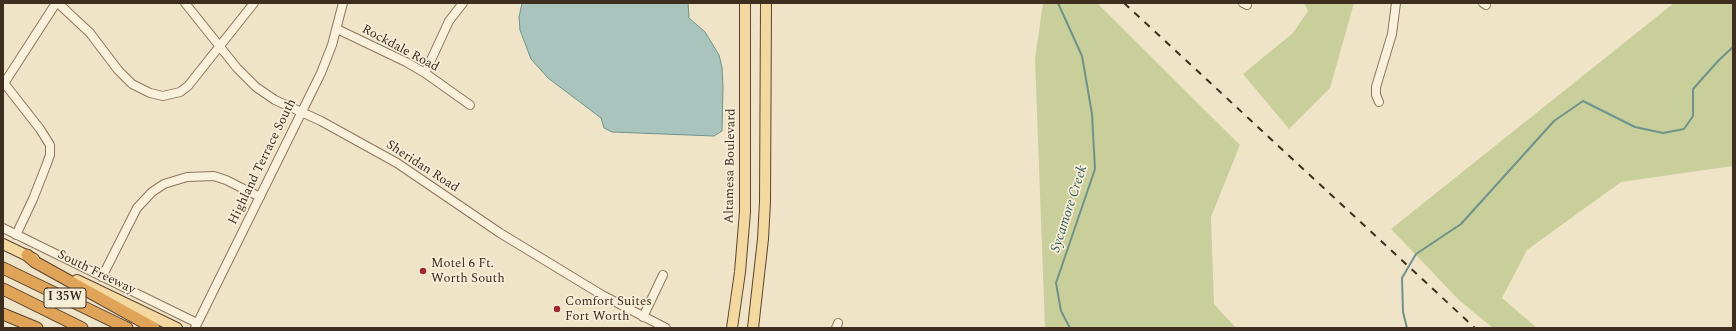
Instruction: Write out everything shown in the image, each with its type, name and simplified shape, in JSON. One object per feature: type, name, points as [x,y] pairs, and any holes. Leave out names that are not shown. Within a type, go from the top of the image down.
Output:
[{"type":"highway","points":[[27,256],[35,262],[154,328]]},
{"type":"highway","name":"I 35W","points":[[3,268],[127,328]]},
{"type":"highway","name":"I 35W","points":[[3,289],[82,328]]},
{"type":"highway","points":[[3,314],[37,328]]},
{"type":"main road","name":"Altamesa Boulevard","points":[[732,328],[740,272],[745,212],[745,3]]},
{"type":"main road","points":[[752,328],[763,239],[765,202],[766,3]]},
{"type":"main road","name":"South Freeway","points":[[3,244],[177,328]]},
{"type":"street","points":[[16,235],[33,200],[46,166],[50,155],[50,145],[40,129],[4,84],[57,3],[90,33],[118,70],[132,84],[150,93],[163,96],[180,92],[188,86],[254,3]]},
{"type":"street","name":"Sheridan Road","points":[[185,3],[237,68],[256,87],[275,100],[348,135],[397,163],[500,233],[602,295],[666,328]]},
{"type":"street","name":"Highland Terrace South","points":[[196,326],[321,73],[337,29],[343,3]]},
{"type":"street","points":[[425,73],[449,21],[463,3]]},
{"type":"street","points":[[1379,102],[1376,95],[1376,87],[1392,34],[1396,3]]},
{"type":"street","name":"Rockdale Road","points":[[337,29],[406,62],[425,73],[470,106]]},
{"type":"street","points":[[102,277],[137,208],[152,192],[164,184],[187,178],[214,176],[226,180],[260,197]]},
{"type":"street","points":[[3,228],[196,326]]},
{"type":"street","points":[[643,317],[663,275]]},
{"type":"green space","points":[[1043,3],[1097,3],[1240,145],[1211,217],[1214,304],[1236,328],[1045,328],[1035,59]]},
{"type":"green space","points":[[1304,3],[1354,3],[1330,88],[1289,129],[1243,74],[1293,33],[1308,11]]},
{"type":"green space","points":[[1674,3],[1733,3],[1733,166],[1621,182],[1527,250],[1502,298],[1537,328],[1493,328],[1460,301],[1391,229]]},
{"type":"water","points":[[522,3],[688,3],[689,18],[705,32],[719,55],[722,67],[723,87],[722,131],[714,136],[612,132],[604,128],[601,118],[548,78],[531,59],[520,30],[519,17]]},
{"type":"waterway","name":"Sycamore Creek","points":[[1058,3],[1082,56],[1092,114],[1095,169],[1056,283],[1061,311],[1070,328]]},
{"type":"waterway","points":[[1407,328],[1403,312],[1402,278],[1416,254],[1461,224],[1554,121],[1583,101],[1635,127],[1663,133],[1684,129],[1693,116],[1693,89],[1733,47]]},
{"type":"railway","points":[[1124,3],[1475,328]]},
{"type":"place","name":"Motel 6 Ft. Worth South","points":[[423,271]]},
{"type":"place","name":"Comfort Suites Fort Worth","points":[[557,309]]}]
